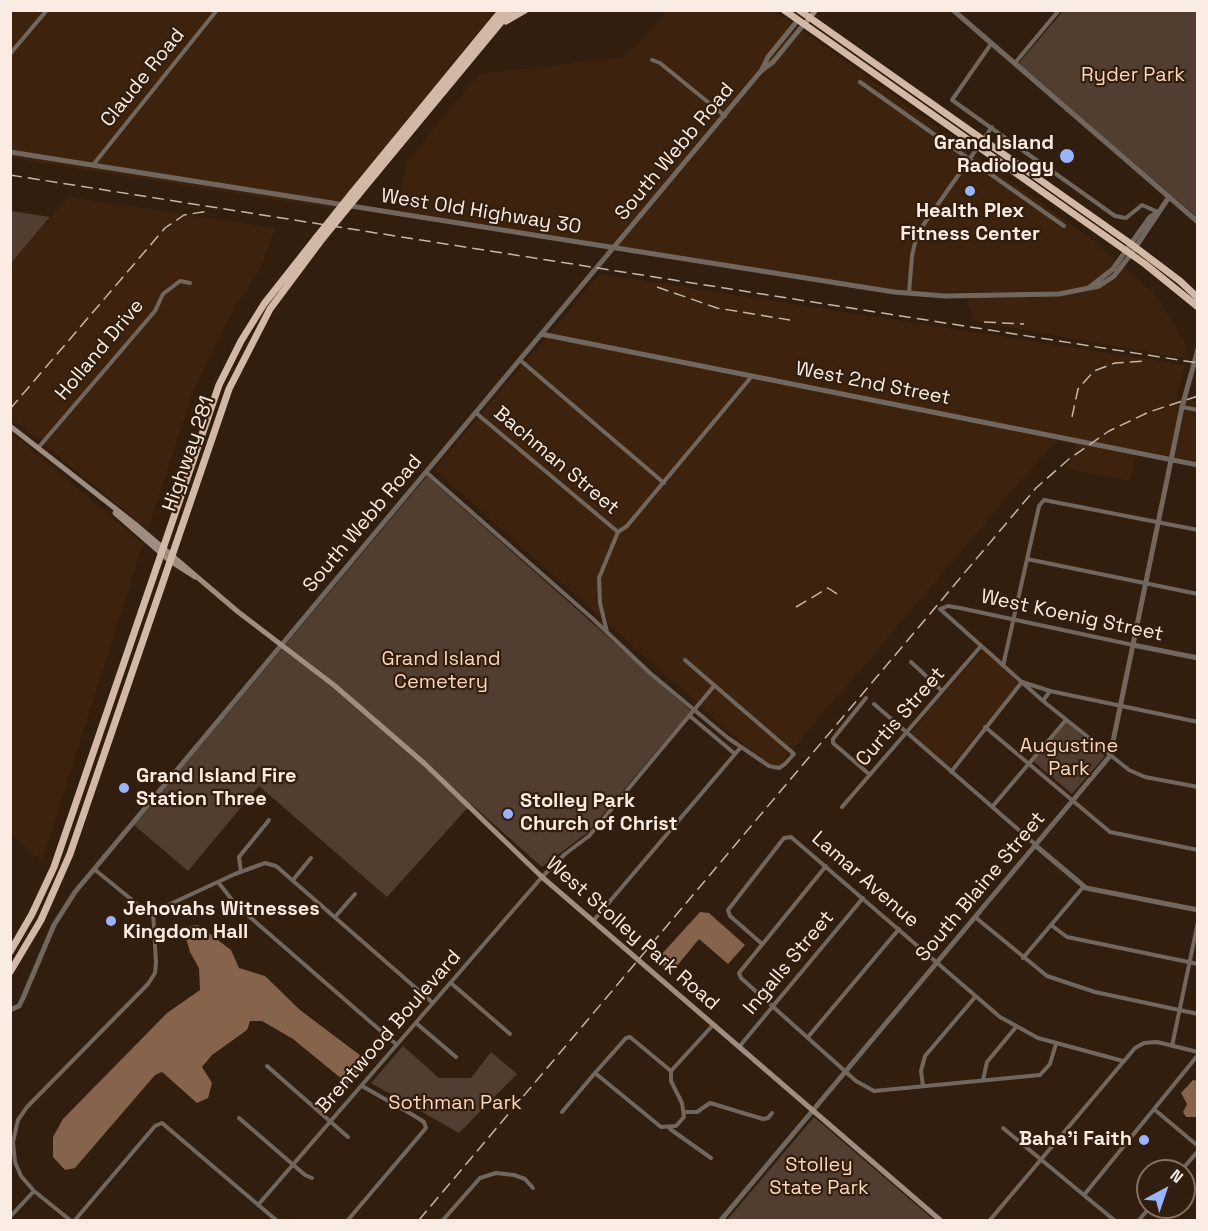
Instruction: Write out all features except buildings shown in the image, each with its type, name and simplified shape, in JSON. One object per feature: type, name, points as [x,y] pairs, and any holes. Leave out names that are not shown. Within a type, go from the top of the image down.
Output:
[{"type":"highway","name":"Highway 281","points":[[10,952],[32,914],[54,867],[210,408],[231,360],[264,304],[502,10]]},
{"type":"highway","name":"Highway 281","points":[[355,194],[511,10]]},
{"type":"highway","points":[[491,35],[525,10]]},
{"type":"highway","points":[[784,10],[978,147],[1180,280],[1197,298]]},
{"type":"highway","points":[[805,13],[1131,249],[1177,287],[1197,307]]},
{"type":"highway","name":"Highway 281","points":[[10,972],[41,920],[67,863],[220,411],[239,364],[283,289],[319,238]]},
{"type":"main road","name":"South Webb Road","points":[[801,22],[805,13],[816,10]]},
{"type":"main road","name":"West Stolley Park Road","points":[[10,426],[161,550],[281,644],[425,764],[542,877],[940,1221]]},
{"type":"street","points":[[10,54],[47,10]]},
{"type":"street","name":"Claude Road","points":[[93,165],[217,10]]},
{"type":"street","points":[[953,10],[1197,222]]},
{"type":"street","points":[[1014,64],[1059,10]]},
{"type":"street","name":"South Webb Road","points":[[10,1010],[19,1006],[63,909],[94,869],[725,116],[762,71],[768,57],[801,22]]},
{"type":"street","points":[[991,44],[952,100],[1119,218],[1126,218],[1142,205],[1158,212]]},
{"type":"street","points":[[652,60],[660,63],[725,116]]},
{"type":"street","points":[[860,82],[1064,225]]},
{"type":"street","points":[[909,293],[912,256],[917,234],[992,127]]},
{"type":"street","name":"West Old Highway 30","points":[[10,152],[614,248],[909,293],[945,296],[1072,293],[1090,287],[1113,269],[1131,249],[1150,218],[1158,212],[1168,197]]},
{"type":"street","name":"Holland Drive","points":[[38,448],[155,311],[163,294],[180,281],[190,283]]},
{"type":"street","name":"West 2nd Street","points":[[541,334],[1197,465]]},
{"type":"street","name":"South Blaine Street","points":[[721,1221],[1110,756],[1170,459],[1197,349]]},
{"type":"street","points":[[520,360],[664,483]]},
{"type":"street","points":[[608,633],[600,603],[599,578],[618,532],[627,526],[664,483],[752,375]]},
{"type":"street","points":[[1182,407],[1197,410]]},
{"type":"street","name":"Bachman Street","points":[[476,413],[618,532]]},
{"type":"street","points":[[426,472],[695,711],[741,747],[769,766],[779,768],[794,754],[685,660]]},
{"type":"street","points":[[1004,666],[1016,620],[1039,506],[1044,500],[1197,530]]},
{"type":"street","points":[[1027,559],[1197,594]]},
{"type":"street","name":"West Koenig Street","points":[[981,646],[940,609],[948,606],[960,608],[1197,658]]},
{"type":"street","points":[[981,646],[1043,701],[1129,770],[1145,777],[1197,787]]},
{"type":"street","name":"Curtis Street","points":[[842,807],[981,646]]},
{"type":"street","points":[[911,662],[942,691]]},
{"type":"street","points":[[1022,682],[1050,691],[1197,722]]},
{"type":"street","points":[[951,772],[1022,682]]},
{"type":"street","name":"Brentwood Boulevard","points":[[258,1205],[542,877],[565,854],[589,836],[714,686]]},
{"type":"street","points":[[1043,701],[1050,691]]},
{"type":"street","points":[[866,698],[833,739],[835,745],[870,775]]},
{"type":"street","points":[[874,704],[1084,886],[1197,910]]},
{"type":"street","points":[[690,716],[735,754]]},
{"type":"street","points":[[992,807],[1066,720]]},
{"type":"street","points":[[985,727],[1110,832],[1197,850]]},
{"type":"street","points":[[594,920],[741,747]]},
{"type":"street","points":[[241,872],[239,857],[269,820]]},
{"type":"street","name":"Lamar Avenue","points":[[761,943],[730,916],[728,910],[784,838],[792,838],[976,996],[1016,1027],[1056,1044],[1123,1061]]},
{"type":"street","points":[[293,880],[311,858]]},
{"type":"street","points":[[94,869],[142,908],[153,912],[265,863],[276,866],[433,1003]]},
{"type":"street","points":[[826,866],[761,943],[739,973],[741,978],[865,1088],[874,1091],[1040,1075],[1050,1064],[1056,1044]]},
{"type":"street","points":[[218,882],[236,904],[397,1045]]},
{"type":"street","points":[[1023,957],[1084,886]]},
{"type":"street","points":[[335,917],[355,894]]},
{"type":"street","name":"Ingalls Street","points":[[739,1047],[863,898]]},
{"type":"street","points":[[70,1221],[33,1191],[15,1162],[13,1142],[18,1120],[27,1107],[151,978],[156,962],[153,912]]},
{"type":"street","points":[[975,917],[1047,976],[1061,982],[1197,1014]]},
{"type":"street","points":[[1172,1046],[1197,922]]},
{"type":"street","points":[[1051,925],[1067,937],[1197,964]]},
{"type":"street","points":[[808,1037],[899,929]]},
{"type":"street","points":[[451,983],[510,1034]]},
{"type":"street","points":[[923,1086],[921,1071],[925,1056],[976,996]]},
{"type":"street","points":[[416,1023],[456,1056]]},
{"type":"street","points":[[670,1129],[681,1122],[684,1112],[671,1081],[671,1071],[713,1024]]},
{"type":"street","points":[[983,1080],[985,1066],[1016,1027]]},
{"type":"street","points":[[562,1112],[626,1038],[630,1037],[671,1071]]},
{"type":"street","points":[[990,1221],[1135,1048],[1144,1043],[1158,1042],[1197,1054],[1155,1110],[1084,1195]]},
{"type":"street","points":[[267,1066],[348,1137]]},
{"type":"street","points":[[595,1073],[661,1127],[670,1129],[711,1158]]},
{"type":"street","points":[[348,1221],[426,1128],[424,1122],[413,1114],[362,1086]]},
{"type":"street","points":[[684,1112],[697,1112],[710,1103],[763,1119],[768,1118],[772,1113]]},
{"type":"street","points":[[1155,1110],[1197,1146]]},
{"type":"street","points":[[239,1118],[312,1178]]},
{"type":"street","points":[[75,1221],[155,1126],[162,1123],[276,1221]]},
{"type":"street","points":[[1003,1128],[1114,1221]]},
{"type":"street","points":[[443,1221],[480,1178],[496,1173],[514,1175],[525,1179],[533,1188]]},
{"type":"street","points":[[10,1217],[33,1191]]},
{"type":"shaded area","points":[[10,11],[495,11],[335,209],[11,158]]},
{"type":"shaded area","points":[[667,11],[771,11],[787,19],[1090,238],[1156,295],[1183,338],[1189,359],[973,321],[967,292],[909,293],[398,210],[407,161],[479,74],[624,57]]},
{"type":"shaded area","points":[[69,197],[275,228],[261,267],[234,309],[191,397],[148,530],[11,417],[11,263]]},
{"type":"shaded area","points":[[600,274],[1185,365],[1176,399],[1197,402],[1197,461],[1137,449],[1130,481],[1066,469],[1077,445],[1056,440],[774,771],[434,469]]},
{"type":"shaded area","points":[[11,432],[143,544],[42,861],[11,836]]},
{"type":"shaded area","points":[[982,650],[1019,683],[950,767],[910,733]]},
{"type":"shaded area","points":[[700,912],[709,913],[745,945],[728,964],[699,939],[676,967],[664,967],[660,959],[661,955]]},
{"type":"shaded area","points":[[198,925],[231,950],[239,968],[265,976],[300,1010],[361,1056],[368,1066],[348,1084],[293,1039],[262,1021],[250,1021],[247,1030],[212,1055],[202,1067],[212,1083],[208,1098],[197,1103],[162,1072],[155,1075],[75,1168],[65,1170],[53,1157],[53,1137],[63,1119],[167,1013],[200,990],[199,968],[190,952],[185,935],[190,926]]},
{"type":"shaded area","points":[[1193,1080],[1197,1081],[1197,1117],[1186,1117],[1183,1112],[1187,1104],[1181,1093]]},
{"type":"green space","name":"Ryder Park","points":[[1063,11],[1197,11],[1197,217],[1018,64]]},
{"type":"green space","points":[[10,211],[50,217],[11,263]]},
{"type":"green space","name":"Grand Island Cemetery","points":[[427,476],[691,711],[587,833],[542,867],[471,804],[387,897],[259,786],[188,871],[134,825]]},
{"type":"green space","name":"Augustine Park","points":[[1067,722],[1105,756],[1072,794],[1033,761]]},
{"type":"green space","name":"Sothman Park","points":[[403,1046],[439,1078],[471,1078],[491,1052],[517,1074],[459,1133],[371,1083]]},
{"type":"green space","name":"Stolley State Park","points":[[814,1117],[934,1220],[727,1220]]},
{"type":"railway","points":[[10,175],[1198,363]]},
{"type":"railway","points":[[10,409],[165,228],[184,215],[209,211]]},
{"type":"railway","points":[[657,287],[717,308],[790,320]]},
{"type":"railway","points":[[984,322],[1024,324]]},
{"type":"railway","points":[[1072,417],[1078,389],[1094,371],[1115,363],[1145,361]]},
{"type":"railway","points":[[419,1220],[1036,488],[1069,459],[1109,431],[1149,412],[1198,396]]},
{"type":"railway","points":[[796,607],[828,588],[837,594]]},
{"type":"place","name":"Grand Island Radiology","points":[[1067,156]]},
{"type":"place","name":"Health Plex Fitness Center","points":[[970,191]]},
{"type":"place","name":"Grand Island Fire Station Three","points":[[124,788]]},
{"type":"place","name":"Stolley Park Church of Christ","points":[[508,814]]},
{"type":"place","name":"Jehovahs Witnesses Kingdom Hall","points":[[111,921]]},
{"type":"place","name":"Baha'i Faith","points":[[1144,1140]]}]
